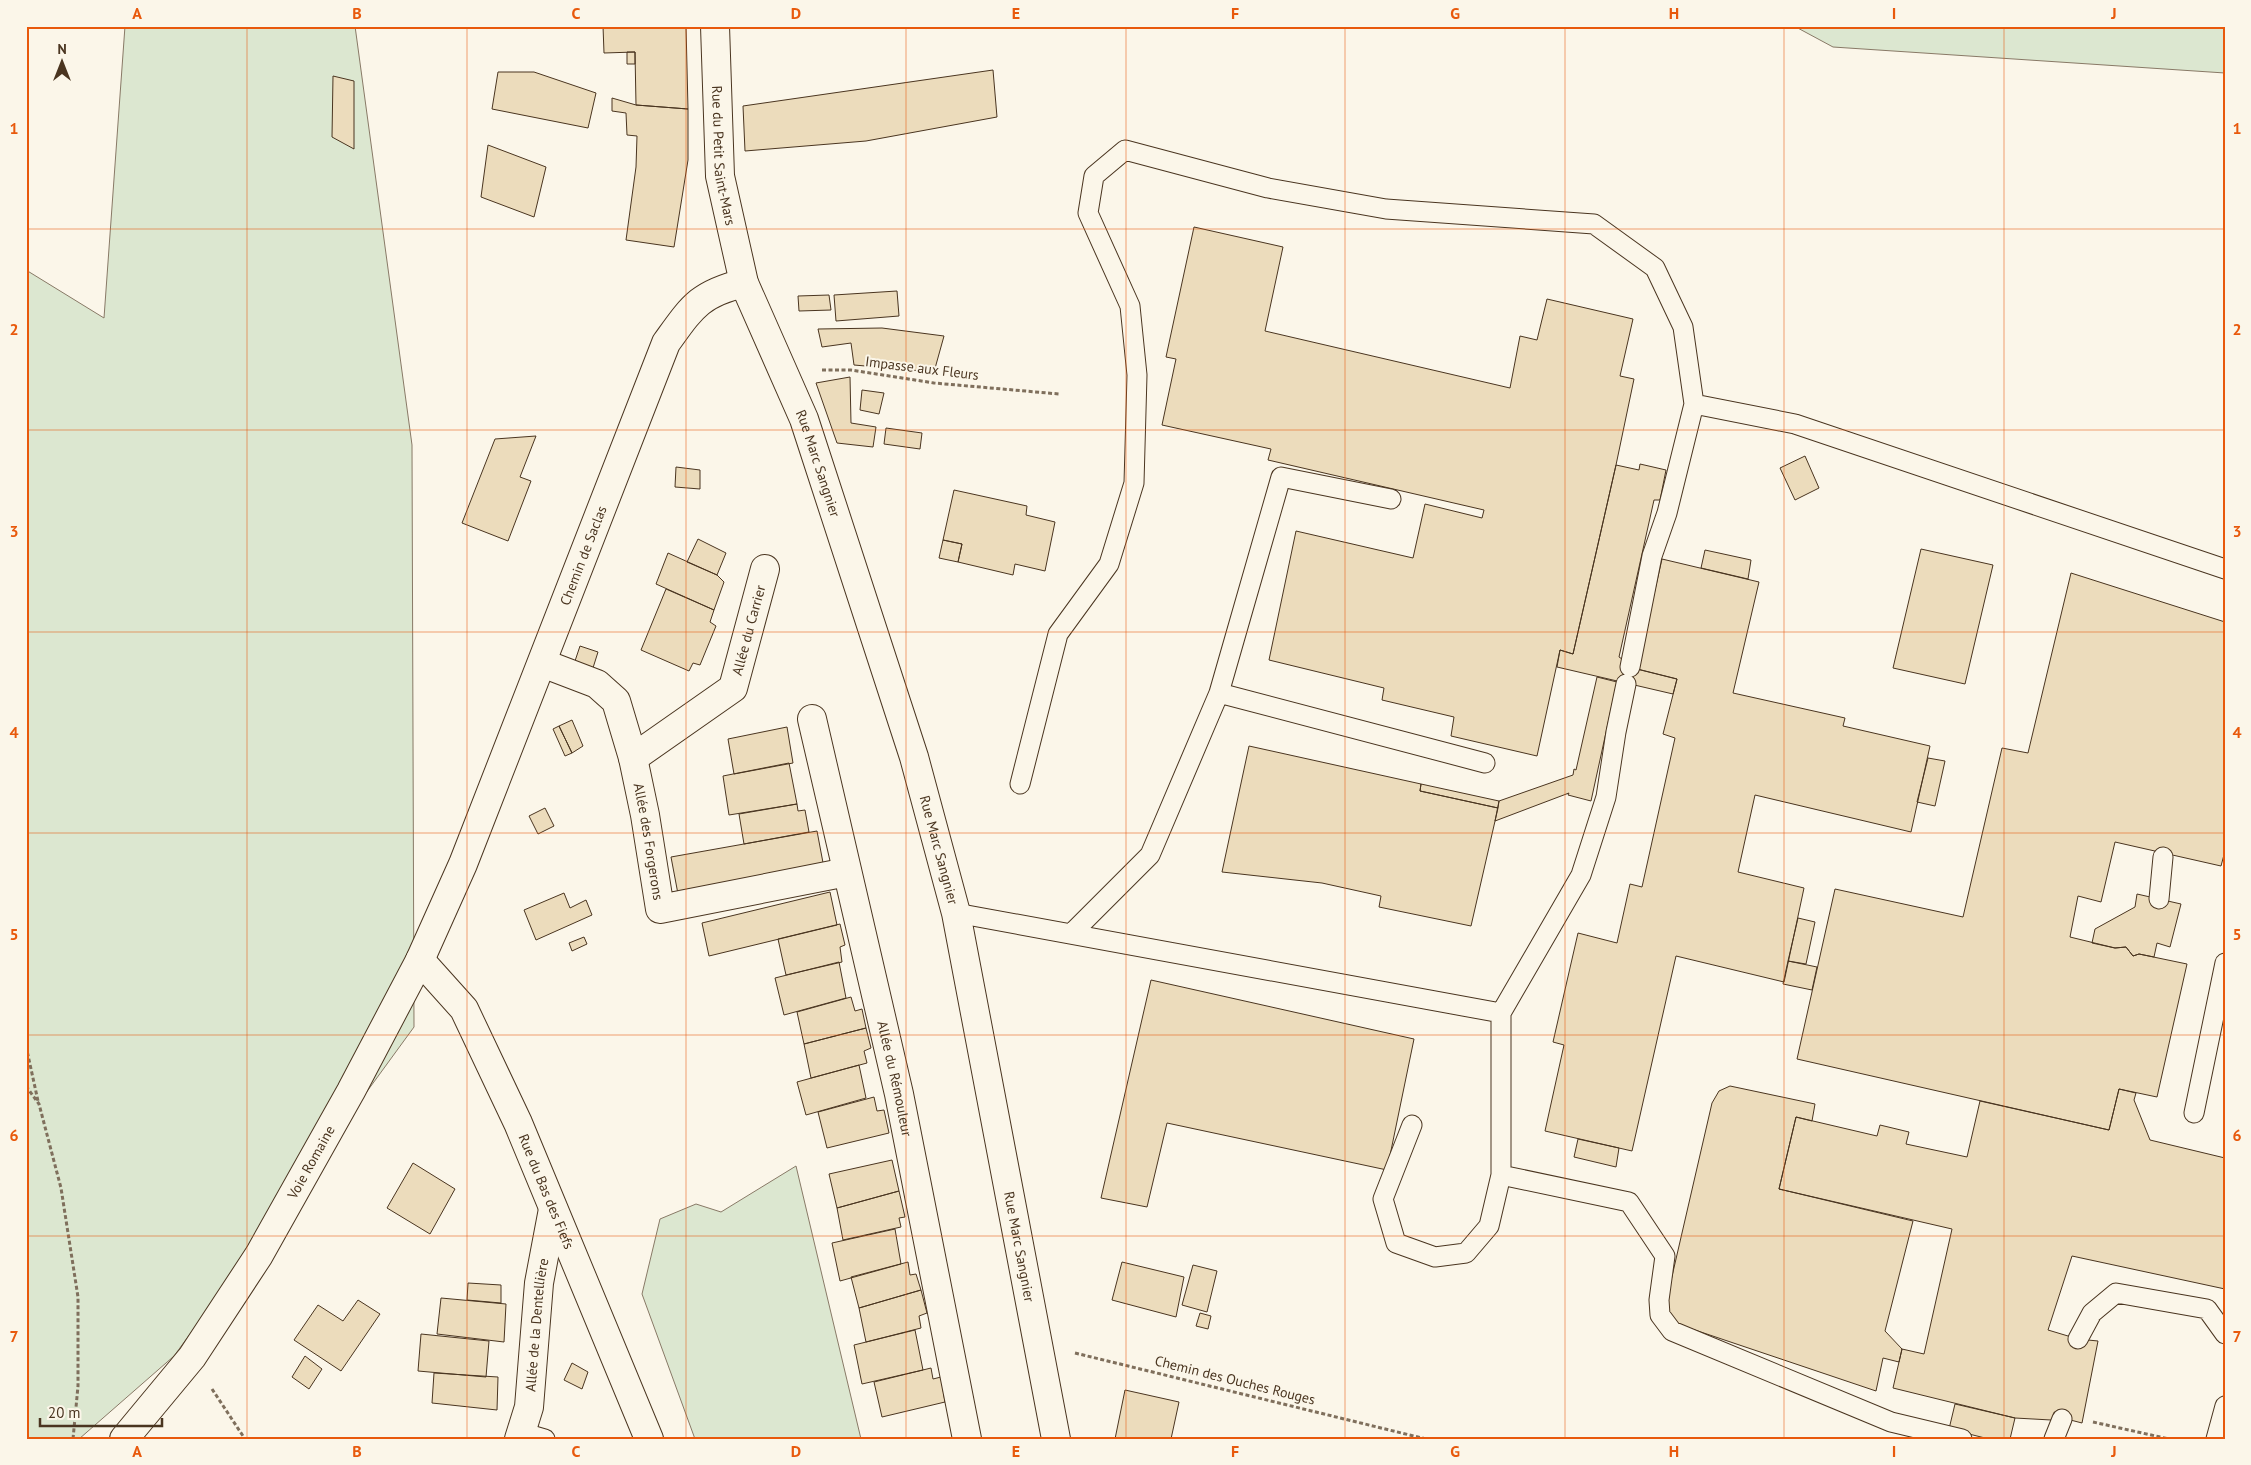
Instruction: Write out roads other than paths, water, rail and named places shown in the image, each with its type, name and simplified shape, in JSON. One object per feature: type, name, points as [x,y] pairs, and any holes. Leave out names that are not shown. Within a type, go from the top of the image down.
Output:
[{"type":"street","name":"Rue du Petit Saint-Mars","points":[[715,26],[720,176],[744,283]]},
{"type":"street","name":"Rue Marc Sangnier","points":[[744,283],[804,419],[914,757],[956,913],[1014,1222],[1026,1273],[1056,1439]]},
{"type":"street","name":"Chemin de Saclas","points":[[463,864],[666,343],[691,308],[719,289],[744,283]]},
{"type":"street","name":"Allée du Carrier","points":[[633,758],[733,688],[765,569]]},
{"type":"street","name":"Allée des Forgerons","points":[[542,663],[597,684],[616,702],[633,758],[645,815],[660,909],[847,872]]},
{"type":"street","name":"Allée du Rémouleur","points":[[812,719],[899,1094],[967,1439]]},
{"type":"street","name":"Voie Romaine","points":[[124,1439],[192,1357],[259,1255],[351,1090],[420,960],[463,864]]},
{"type":"street","name":"Rue du Bas des Fiefs","points":[[420,960],[464,1010],[518,1123],[649,1439]]},
{"type":"street","name":"Allée de la Dentellière","points":[[529,1436],[528,1407],[539,1283],[554,1209]]},
{"type":"lane","points":[[1020,784],[1058,634],[1109,564],[1134,483],[1137,375],[1130,306],[1088,213],[1094,176],[1125,150],[1268,188],[1386,209],[1594,224],[1655,268],[1683,327],[1694,404],[1666,513],[1652,556],[1616,732],[1606,797],[1581,875],[1501,1013],[1501,1175],[1489,1226],[1466,1253],[1435,1257],[1396,1242],[1383,1199],[1412,1125]]},
{"type":"lane","points":[[1694,404],[1795,424],[2225,569]]},
{"type":"lane","points":[[1070,934],[1150,855],[1219,693],[1281,477],[1391,499]]},
{"type":"lane","points":[[1219,693],[1485,763]]},
{"type":"lane","points":[[2159,899],[2163,857]]},
{"type":"lane","points":[[956,913],[1501,1013]]},
{"type":"lane","points":[[2194,1113],[2225,963]]},
{"type":"lane","points":[[1501,1175],[1629,1202],[1665,1256],[1659,1300],[1660,1315],[1672,1331],[1892,1422],[1962,1439]]},
{"type":"lane","points":[[2078,1339],[2092,1313],[2116,1293],[2207,1309],[2225,1334]]},
{"type":"lane","points":[[2216,1439],[2225,1406]]},
{"type":"lane","points":[[2054,1439],[2062,1419]]}]
